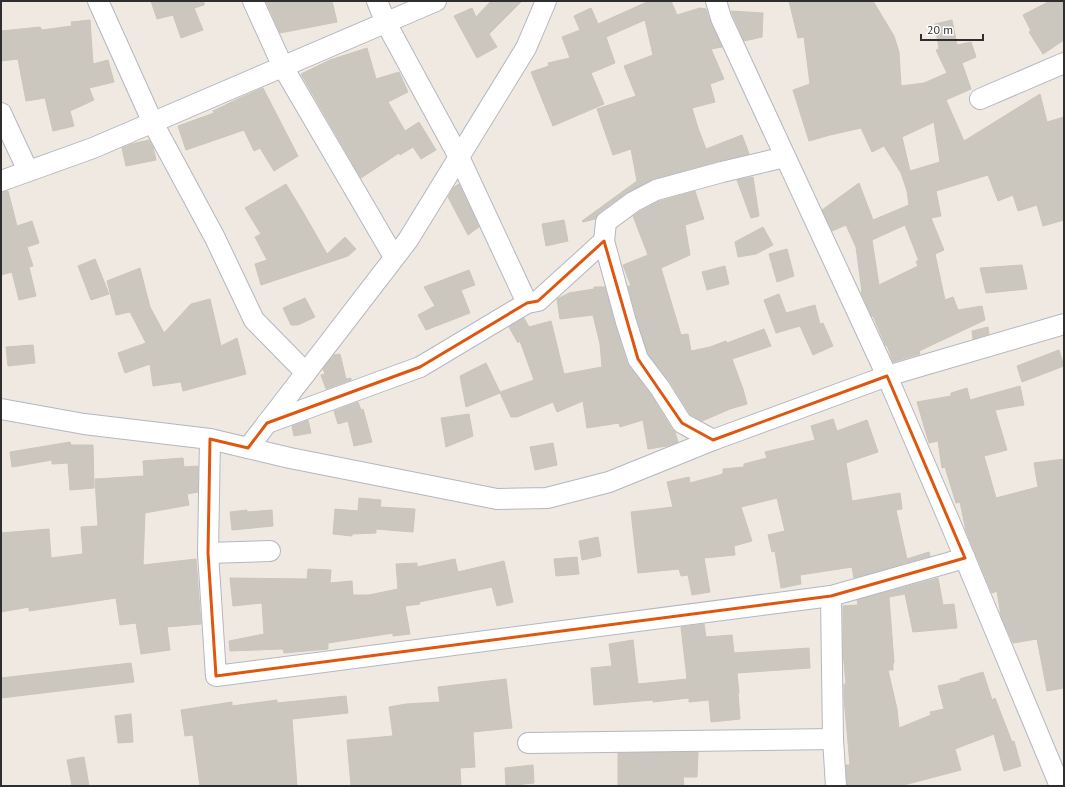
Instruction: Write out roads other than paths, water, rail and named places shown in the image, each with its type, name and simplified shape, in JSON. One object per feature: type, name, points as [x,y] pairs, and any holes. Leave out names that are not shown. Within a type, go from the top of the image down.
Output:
[{"type":"street","points":[[98,1],[153,123],[215,238],[254,320],[306,373]]},
{"type":"street","points":[[253,1],[283,67],[394,257]]},
{"type":"street","points":[[377,1],[386,23],[459,157],[527,303]]},
{"type":"street","points":[[1,181],[93,148],[436,1]]},
{"type":"street","points":[[248,448],[408,240],[526,48],[546,1]]},
{"type":"street","points":[[716,1],[721,18],[887,376],[1062,786]]},
{"type":"street","points":[[980,99],[1064,63]]},
{"type":"street","points":[[1,113],[28,171]]},
{"type":"street","points":[[713,440],[682,423],[660,388],[638,359],[626,322],[604,241],[606,222],[633,202],[656,190],[785,157]]},
{"type":"street","points":[[268,423],[420,368],[527,303],[538,301],[604,241]]},
{"type":"street","points":[[1,409],[84,424],[210,439],[290,458],[497,499],[548,498],[609,482],[713,440],[887,376],[1064,324]]},
{"type":"street","points":[[210,439],[208,553],[216,676],[831,596],[965,558]]},
{"type":"street","points":[[208,553],[270,551]]},
{"type":"street","points":[[831,596],[833,739],[836,786]]},
{"type":"street","points":[[528,743],[833,739]]}]
